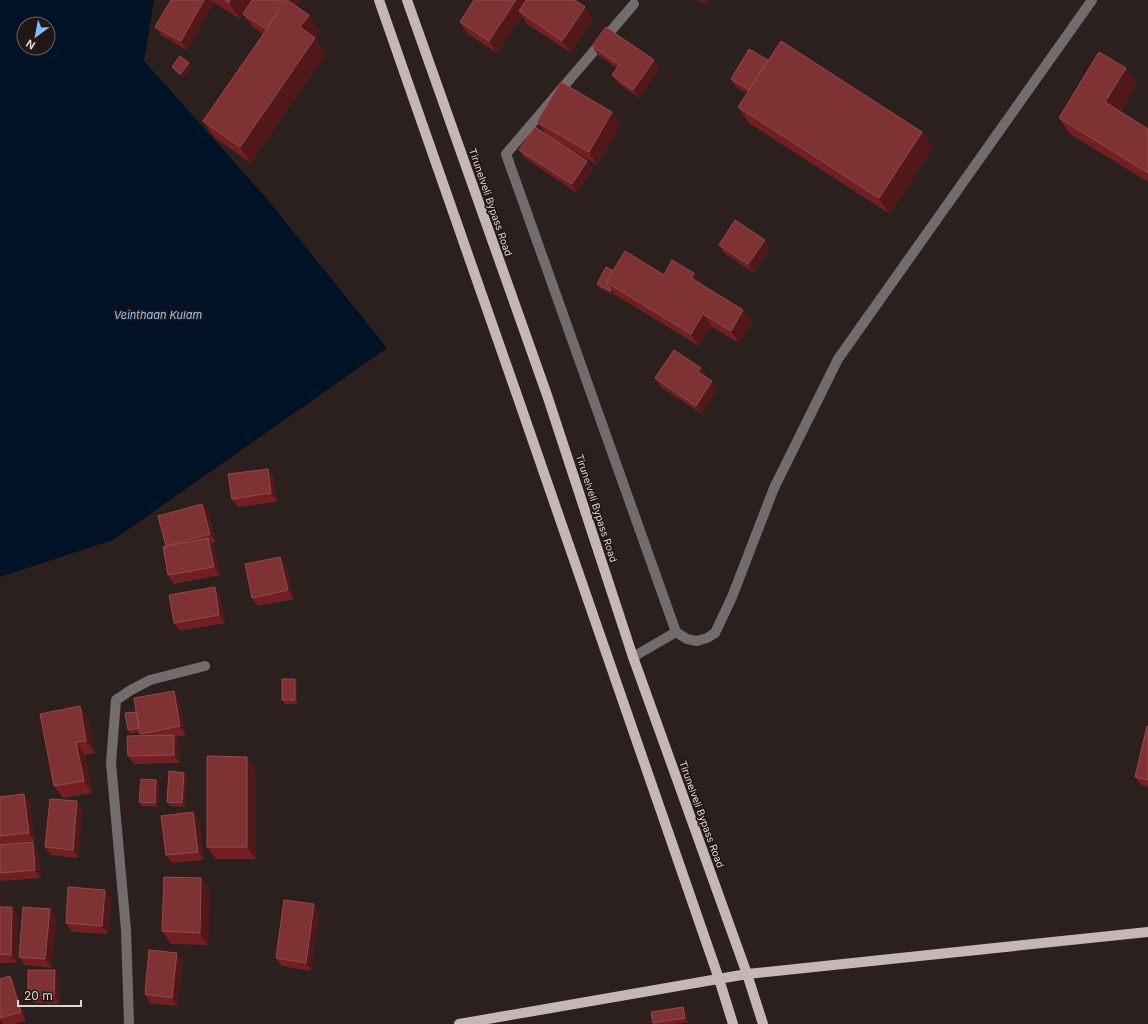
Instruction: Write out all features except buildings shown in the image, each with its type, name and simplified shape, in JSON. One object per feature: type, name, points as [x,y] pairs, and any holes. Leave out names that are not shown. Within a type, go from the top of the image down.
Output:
[{"type":"main road","points":[[379,0],[734,1024]]},
{"type":"main road","name":"Tirunelveli Bypass Road","points":[[407,0],[547,395],[633,657],[747,974],[763,1024]]},
{"type":"main road","points":[[459,1024],[747,974],[1148,932]]},
{"type":"street","points":[[634,4],[506,154],[676,632],[687,639],[697,641],[707,638],[715,633],[732,597],[774,488],[838,359],[1092,0]]},
{"type":"street","points":[[633,657],[676,632]]},
{"type":"street","points":[[129,1024],[126,930],[111,763],[116,700],[150,680],[205,666]]},
{"type":"water","name":"Veinthaan Kulam","points":[[0,0],[154,0],[144,61],[268,200],[387,348],[113,540],[0,577]]}]
